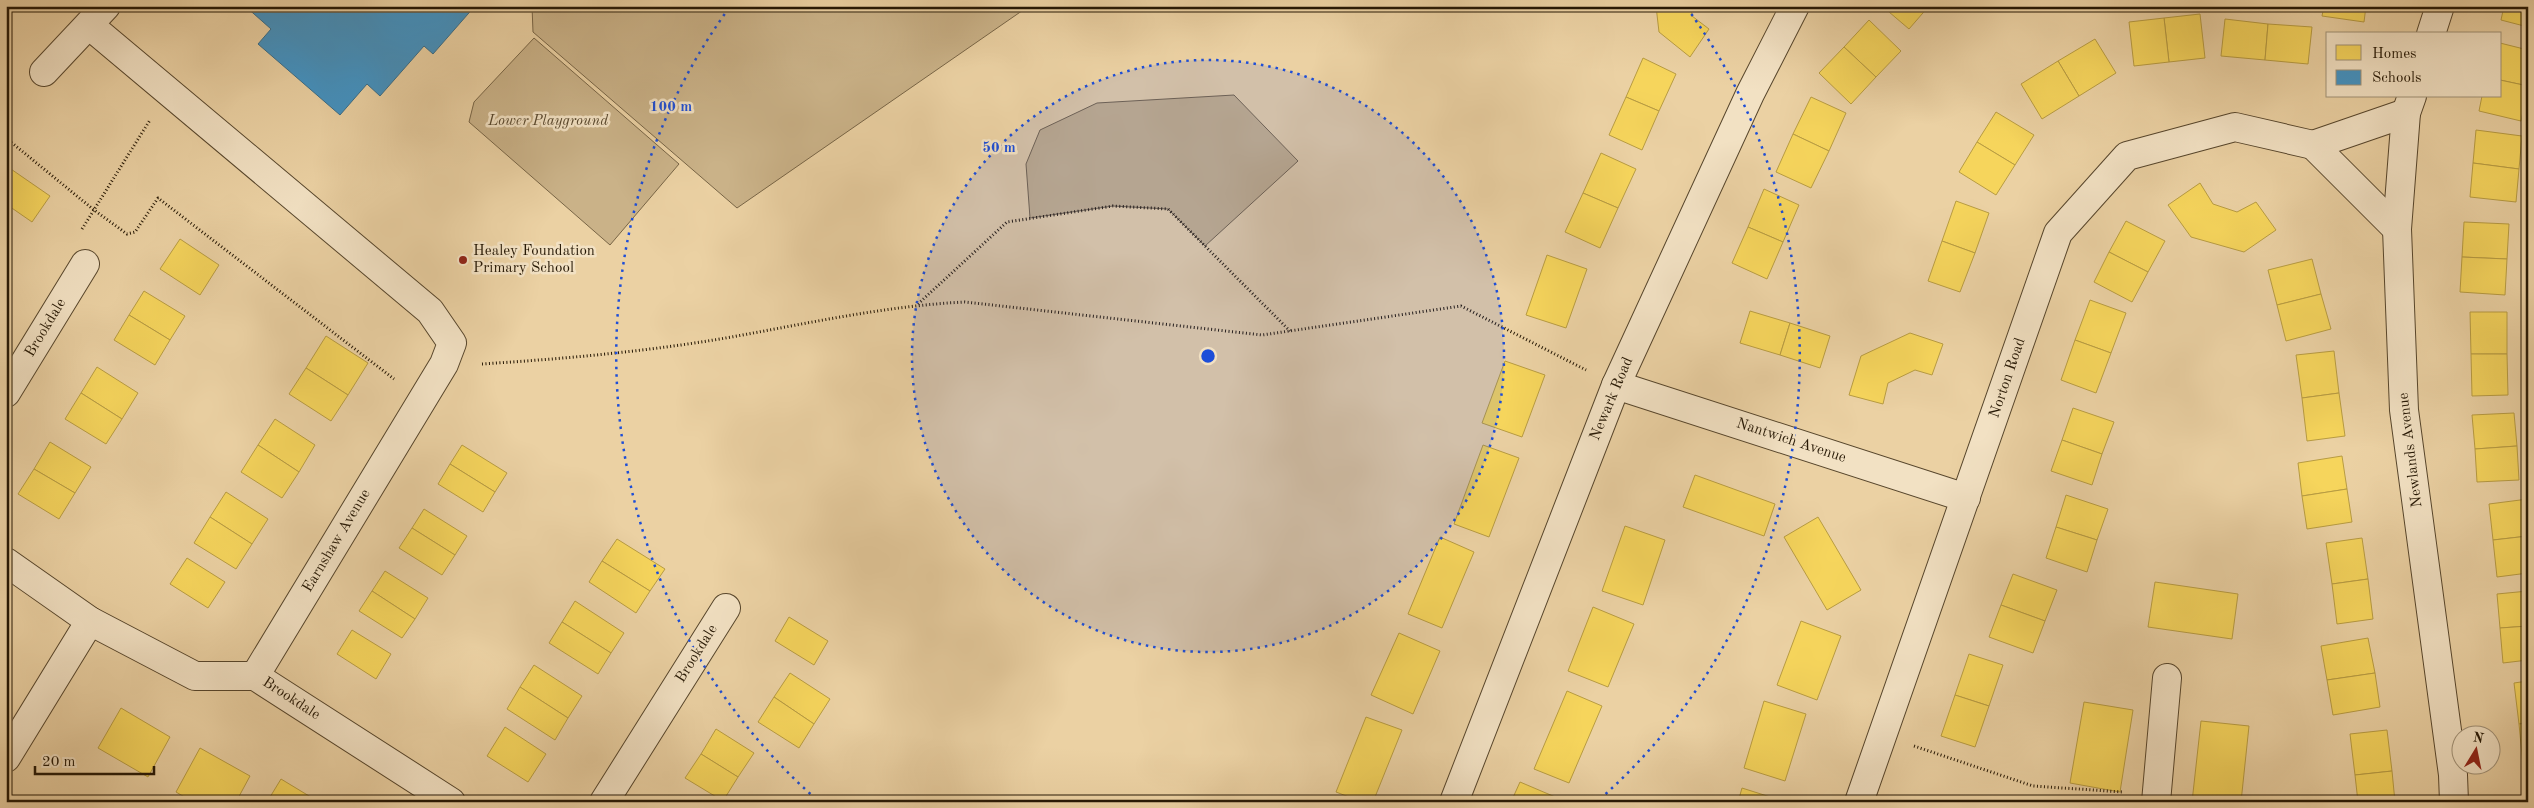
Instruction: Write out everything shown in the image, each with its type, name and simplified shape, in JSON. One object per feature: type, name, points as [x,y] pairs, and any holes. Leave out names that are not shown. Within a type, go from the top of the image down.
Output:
[{"type":"street","name":"Newark Road","points":[[1454,802],[1616,385],[1750,94],[1795,6]]},
{"type":"street","points":[[2432,32],[2440,6]]},
{"type":"street","points":[[44,72],[98,16],[168,91]]},
{"type":"street","name":"Earnshaw Avenue","points":[[168,91],[430,311],[452,343],[444,364],[421,404],[255,676]]},
{"type":"street","points":[[2397,229],[2313,145],[2409,105]]},
{"type":"street","name":"Newlands Avenue","points":[[2409,105],[2397,229],[2404,410],[2453,775],[2454,802]]},
{"type":"street","name":"Norton Road","points":[[1859,802],[2058,233],[2127,156],[2235,127],[2313,145]]},
{"type":"street","name":"Brookdale","points":[[6,393],[85,264]]},
{"type":"street","name":"Nantwich Avenue","points":[[1616,385],[1966,498]]},
{"type":"street","name":"Brookdale","points":[[6,562],[90,621],[195,676],[255,676],[451,802]]},
{"type":"street","name":"Brookdale","points":[[604,802],[726,608]]},
{"type":"street","points":[[6,758],[90,621]]},
{"type":"street","points":[[2156,798],[2168,678]]},
{"type":"path","points":[[85,264],[80,233],[168,91]]},
{"type":"path","points":[[6,138],[94,210],[127,234],[136,232],[158,198],[421,404]]},
{"type":"path","points":[[917,304],[1008,222],[1113,206],[1168,209],[1291,331]]},
{"type":"path","points":[[478,365],[567,359],[717,339],[917,304],[965,302],[1262,335],[1461,306],[1616,385]]},
{"type":"path","points":[[1882,735],[2034,786],[2156,798]]},
{"type":"green space","points":[[532,6],[1029,6],[737,208],[533,32]]},
{"type":"green space","name":"Lower Playground","points":[[534,38],[679,164],[610,245],[469,122],[474,102]]},
{"type":"green space","points":[[1234,95],[1298,161],[1205,246],[1168,209],[1113,206],[1030,218],[1026,164],[1040,130],[1097,103]]},
{"type":"building: Homes","points":[[1656,6],[1691,6],[1692,16],[1709,29],[1690,57],[1659,32]]},
{"type":"building: Homes","points":[[1882,6],[1929,6],[1909,29]]},
{"type":"building: Homes","points":[[2324,6],[2366,6],[2364,22],[2322,16]]},
{"type":"building: Homes","points":[[2504,6],[2528,6],[2528,27],[2501,20]]},
{"type":"building: Homes","points":[[2200,14],[2205,58],[2169,62],[2164,18]]},
{"type":"building: Homes","points":[[2164,18],[2169,62],[2134,66],[2129,22]]},
{"type":"building: Homes","points":[[2225,19],[2268,24],[2265,60],[2221,56]]},
{"type":"building: Homes","points":[[1869,20],[1901,51],[1876,77],[1844,47]]},
{"type":"building: Homes","points":[[2268,24],[2312,27],[2308,64],[2265,60]]},
{"type":"building: Homes","points":[[2095,39],[2116,73],[2079,96],[2058,61]]},
{"type":"building: Homes","points":[[2502,44],[2528,50],[2528,86],[2502,80]]},
{"type":"building: Homes","points":[[1844,47],[1876,77],[1851,104],[1819,73]]},
{"type":"building: Homes","points":[[1643,58],[1676,74],[1659,111],[1626,97]]},
{"type":"building: Homes","points":[[2058,61],[2079,96],[2042,119],[2021,84]]},
{"type":"building: Homes","points":[[2502,80],[2528,86],[2521,121],[2479,111],[2482,98],[2502,98]]},
{"type":"building: Homes","points":[[1626,97],[1659,111],[1642,150],[1609,135]]},
{"type":"building: Homes","points":[[1811,97],[1846,113],[1829,151],[1793,134]]},
{"type":"building: Homes","points":[[1996,112],[2034,135],[2015,165],[1977,142]]},
{"type":"building: Homes","points":[[2476,130],[2522,136],[2519,169],[2473,163]]},
{"type":"building: Homes","points":[[1793,134],[1829,151],[1811,188],[1776,172]]},
{"type":"building: Homes","points":[[1977,142],[2015,165],[1996,195],[1959,172]]},
{"type":"building: Homes","points":[[1601,153],[1636,169],[1618,208],[1583,193]]},
{"type":"building: Homes","points":[[2473,163],[2519,169],[2516,202],[2470,197]]},
{"type":"building: Homes","points":[[8,167],[50,196],[32,222],[6,204]]},
{"type":"building: Homes","points":[[2200,183],[2213,204],[2237,212],[2256,202],[2276,230],[2244,252],[2191,237],[2168,205]]},
{"type":"building: Homes","points":[[1764,189],[1799,205],[1783,242],[1748,227]]},
{"type":"building: Homes","points":[[1583,193],[1618,208],[1600,248],[1565,232]]},
{"type":"building: Homes","points":[[1956,201],[1989,213],[1975,253],[1942,241]]},
{"type":"building: Homes","points":[[2126,221],[2165,241],[2148,272],[2109,252]]},
{"type":"building: Homes","points":[[2464,222],[2509,224],[2507,259],[2462,257]]},
{"type":"building: Homes","points":[[1748,227],[1783,242],[1767,279],[1732,263]]},
{"type":"building: Homes","points":[[180,239],[219,265],[200,295],[160,269]]},
{"type":"building: Homes","points":[[1942,241],[1975,253],[1960,292],[1928,281]]},
{"type":"building: Homes","points":[[2109,252],[2148,272],[2132,302],[2094,282]]},
{"type":"building: Homes","points":[[1547,255],[1587,269],[1566,328],[1526,315]]},
{"type":"building: Homes","points":[[2462,257],[2507,259],[2505,295],[2460,292]]},
{"type":"building: Homes","points":[[2312,259],[2321,294],[2277,305],[2268,270]]},
{"type":"building: Homes","points":[[144,291],[185,316],[170,340],[129,315]]},
{"type":"building: Homes","points":[[2321,294],[2331,329],[2286,341],[2277,305]]},
{"type":"building: Homes","points":[[2090,300],[2126,313],[2111,353],[2075,340]]},
{"type":"building: Homes","points":[[1750,311],[1790,323],[1780,355],[1740,343]]},
{"type":"building: Homes","points":[[2470,312],[2507,312],[2507,354],[2471,354]]},
{"type":"building: Homes","points":[[129,315],[170,340],[155,365],[114,340]]},
{"type":"building: Homes","points":[[1790,323],[1830,336],[1820,368],[1780,355]]},
{"type":"building: Homes","points":[[1910,333],[1943,344],[1932,375],[1915,370],[1888,383],[1883,404],[1849,395],[1861,356]]},
{"type":"building: Homes","points":[[326,336],[368,363],[348,395],[306,368]]},
{"type":"building: Homes","points":[[2075,340],[2111,353],[2096,393],[2061,380]]},
{"type":"building: Homes","points":[[2334,351],[2339,393],[2302,398],[2296,355]]},
{"type":"building: Homes","points":[[2471,354],[2507,354],[2508,395],[2472,396]]},
{"type":"building: Homes","points":[[1505,361],[1545,375],[1522,437],[1482,423]]},
{"type":"building: Homes","points":[[97,367],[138,393],[122,419],[81,393]]},
{"type":"building: Homes","points":[[306,368],[348,395],[331,421],[289,394]]},
{"type":"building: Homes","points":[[81,393],[122,419],[106,444],[65,419]]},
{"type":"building: Homes","points":[[2339,393],[2345,436],[2307,441],[2302,398]]},
{"type":"building: Homes","points":[[2073,408],[2114,422],[2102,454],[2062,440]]},
{"type":"building: Homes","points":[[2514,413],[2517,446],[2475,449],[2472,415]]},
{"type":"building: Homes","points":[[275,419],[315,445],[299,472],[258,445]]},
{"type":"building: Homes","points":[[2062,440],[2102,454],[2092,485],[2051,471]]},
{"type":"building: Homes","points":[[50,442],[91,467],[75,493],[34,469]]},
{"type":"building: Homes","points":[[258,445],[299,472],[282,498],[241,472]]},
{"type":"building: Homes","points":[[462,445],[507,473],[495,492],[450,464]]},
{"type":"building: Homes","points":[[1483,445],[1519,458],[1489,537],[1454,524]]},
{"type":"building: Homes","points":[[2517,446],[2519,480],[2477,482],[2475,449]]},
{"type":"building: Homes","points":[[2342,456],[2347,489],[2302,496],[2298,463]]},
{"type":"building: Homes","points":[[450,464],[495,492],[483,512],[438,484]]},
{"type":"building: Homes","points":[[34,469],[75,493],[59,519],[18,494]]},
{"type":"building: Homes","points":[[1695,475],[1775,504],[1764,536],[1683,507]]},
{"type":"building: Homes","points":[[2347,489],[2352,522],[2307,529],[2302,496]]},
{"type":"building: Homes","points":[[226,492],[268,519],[252,544],[210,517]]},
{"type":"building: Homes","points":[[2066,495],[2108,509],[2097,540],[2056,527]]},
{"type":"building: Homes","points":[[2528,499],[2528,536],[2493,540],[2489,504]]},
{"type":"building: Homes","points":[[424,509],[467,536],[455,555],[412,528]]},
{"type":"building: Homes","points":[[210,517],[252,544],[236,569],[194,543]]},
{"type":"building: Homes","points":[[1818,517],[1861,590],[1827,610],[1784,537]]},
{"type":"building: Homes","points":[[1625,526],[1665,540],[1643,605],[1602,591]]},
{"type":"building: Homes","points":[[2056,527],[2097,540],[2087,572],[2046,558]]},
{"type":"building: Homes","points":[[412,528],[455,555],[442,575],[399,548]]},
{"type":"building: Homes","points":[[2528,536],[2528,573],[2497,577],[2493,540]]},
{"type":"building: Homes","points":[[1440,537],[1474,552],[1442,628],[1408,614]]},
{"type":"building: Homes","points":[[2362,538],[2368,579],[2332,584],[2326,543]]},
{"type":"building: Homes","points":[[617,539],[665,569],[650,591],[602,561]]},
{"type":"building: Homes","points":[[187,558],[225,582],[208,608],[170,584]]},
{"type":"building: Homes","points":[[602,561],[650,591],[636,613],[589,582]]},
{"type":"building: Homes","points":[[385,571],[428,598],[415,619],[372,591]]},
{"type":"building: Homes","points":[[2013,574],[2057,590],[2045,621],[2001,605]]},
{"type":"building: Homes","points":[[2368,579],[2373,619],[2337,624],[2332,584]]},
{"type":"building: Homes","points":[[2155,582],[2238,594],[2232,639],[2148,627]]},
{"type":"building: Homes","points":[[372,591],[415,619],[402,638],[359,611]]},
{"type":"building: Homes","points":[[2528,591],[2528,626],[2500,628],[2497,594]]},
{"type":"building: Homes","points":[[575,601],[624,633],[611,653],[562,622]]},
{"type":"building: Homes","points":[[2001,605],[2045,621],[2033,653],[1989,637]]},
{"type":"building: Homes","points":[[1593,607],[1634,624],[1608,687],[1568,671]]},
{"type":"building: Homes","points":[[789,617],[828,641],[814,665],[775,641]]},
{"type":"building: Homes","points":[[1801,621],[1841,636],[1817,700],[1777,685]]},
{"type":"building: Homes","points":[[562,622],[611,653],[598,674],[549,643]]},
{"type":"building: Homes","points":[[2528,626],[2528,660],[2503,663],[2500,628]]},
{"type":"building: Homes","points":[[352,630],[391,654],[376,679],[337,654]]},
{"type":"building: Homes","points":[[1399,633],[1440,651],[1413,714],[1371,695]]},
{"type":"building: Homes","points":[[2368,638],[2375,673],[2327,680],[2321,646]]},
{"type":"building: Homes","points":[[1969,654],[2003,665],[1989,706],[1955,695]]},
{"type":"building: Homes","points":[[534,665],[582,696],[568,718],[520,687]]},
{"type":"building: Homes","points":[[790,673],[830,699],[814,724],[774,697]]},
{"type":"building: Homes","points":[[2375,673],[2380,707],[2333,715],[2327,680]]},
{"type":"building: Homes","points":[[2528,681],[2528,723],[2519,724],[2514,683]]},
{"type":"building: Homes","points":[[520,687],[568,718],[555,740],[507,709]]},
{"type":"building: Homes","points":[[1567,691],[1602,706],[1569,783],[1534,769]]},
{"type":"building: Homes","points":[[1955,695],[1989,706],[1975,747],[1941,736]]},
{"type":"building: Homes","points":[[774,697],[814,724],[799,748],[758,722]]},
{"type":"building: Homes","points":[[1764,701],[1806,714],[1785,781],[1744,768]]},
{"type":"building: Homes","points":[[2084,702],[2133,710],[2120,792],[2070,783]]},
{"type":"building: Homes","points":[[121,708],[170,737],[148,777],[98,748]]},
{"type":"building: Homes","points":[[1366,717],[1402,730],[1373,802],[1362,802],[1336,792]]},
{"type":"building: Homes","points":[[2201,721],[2249,726],[2241,802],[2192,802]]},
{"type":"building: Homes","points":[[2528,723],[2528,765],[2523,765],[2519,724]]},
{"type":"building: Homes","points":[[505,727],[546,754],[528,782],[487,756]]},
{"type":"building: Homes","points":[[716,729],[754,753],[738,777],[701,754]]},
{"type":"building: Homes","points":[[2387,730],[2392,771],[2355,775],[2350,734]]},
{"type":"building: Homes","points":[[200,748],[250,776],[236,802],[193,802],[176,792]]},
{"type":"building: Homes","points":[[701,754],[738,777],[723,801],[685,778]]},
{"type":"building: Homes","points":[[2392,771],[2395,802],[2358,802],[2355,775]]},
{"type":"building: Homes","points":[[281,779],[319,802],[267,802]]},
{"type":"building: Homes","points":[[1520,782],[1560,799],[1559,802],[1511,802]]},
{"type":"building: Homes","points":[[1742,788],[1783,801],[1783,802],[1738,802]]},
{"type":"building: Homes","points":[[668,796],[677,802],[664,802]]},
{"type":"building: Schools","points":[[245,6],[475,6],[433,54],[424,46],[380,96],[367,84],[340,115],[258,44],[271,29]]},
{"type":"place","name":"Healey Foundation Primary School","points":[[463,260]]}]
